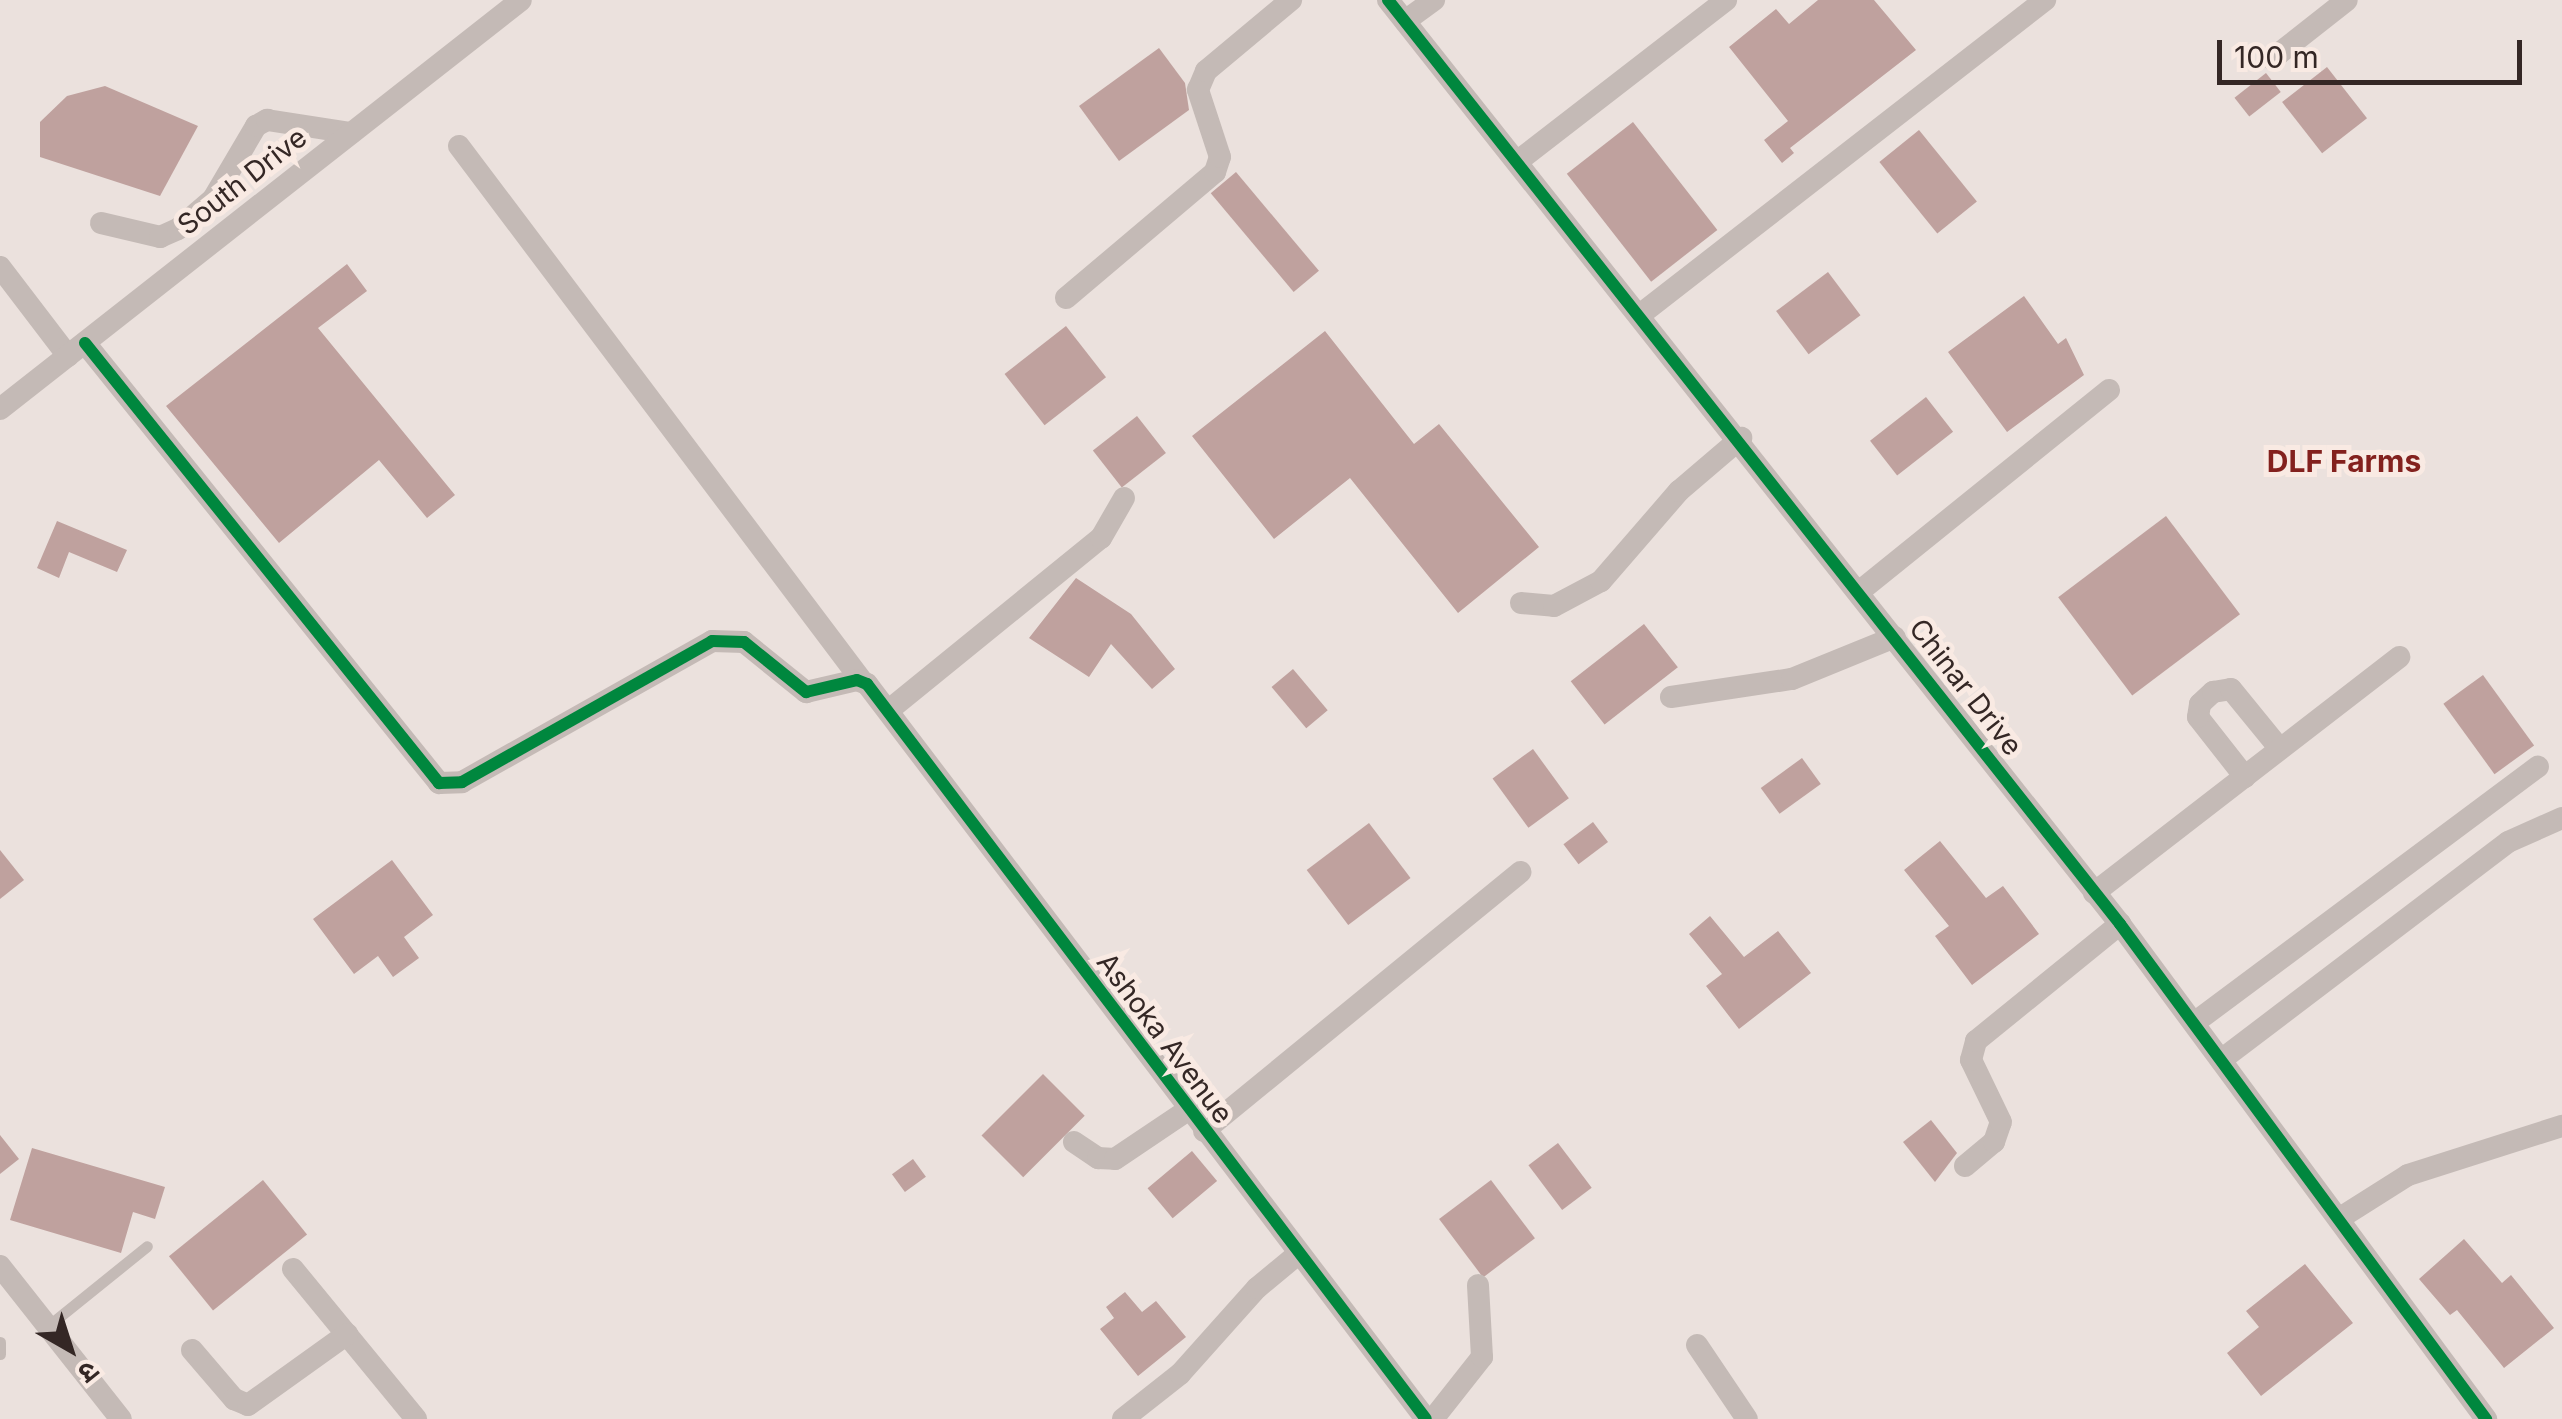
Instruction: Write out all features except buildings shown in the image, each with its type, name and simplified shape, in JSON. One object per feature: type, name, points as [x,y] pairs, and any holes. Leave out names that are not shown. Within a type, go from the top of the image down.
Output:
[{"type":"street","name":"South Drive","points":[[0,409],[521,0]]},
{"type":"street","points":[[1066,298],[1220,165],[1198,90],[1206,71],[1291,0]]},
{"type":"street","name":"Chinar Drive","points":[[1388,0],[1741,438],[2120,924],[2486,1419]]},
{"type":"street","points":[[1405,21],[1434,0]]},
{"type":"street","points":[[1518,161],[1726,0]]},
{"type":"street","points":[[1641,314],[2045,0]]},
{"type":"street","points":[[2272,59],[2347,0]]},
{"type":"street","points":[[101,223],[160,237],[178,229],[213,199],[262,122],[351,133]]},
{"type":"street","name":"Ashoka Avenue","points":[[459,146],[890,710],[1204,1131],[1430,1419]]},
{"type":"street","points":[[0,267],[76,349],[438,782],[462,782],[712,641],[744,642],[806,692],[865,682]]},
{"type":"street","points":[[1860,592],[2109,390]]},
{"type":"street","points":[[1521,603],[1554,606],[1601,582],[1678,490],[1741,438]]},
{"type":"street","points":[[890,710],[1101,538],[1124,498]]},
{"type":"street","points":[[1670,697],[1792,679],[1895,637]]},
{"type":"street","points":[[2094,893],[2399,657]]},
{"type":"street","points":[[2245,777],[2198,716],[2200,704],[2213,692],[2231,689],[2280,749]]},
{"type":"street","points":[[2194,1023],[2538,766]]},
{"type":"street","points":[[2222,1060],[2508,842],[2562,818]]},
{"type":"street","points":[[1204,1131],[1522,872]]},
{"type":"street","points":[[1965,1166],[1994,1142],[2001,1122],[1972,1060],[1976,1041],[2120,924]]},
{"type":"street","points":[[1074,1142],[1098,1158],[1115,1160],[1188,1110]]},
{"type":"street","points":[[2340,1218],[2408,1175],[2562,1126]]},
{"type":"street","points":[[1123,1419],[1180,1374],[1257,1288],[1298,1254]]},
{"type":"street","points":[[0,1266],[120,1419]]},
{"type":"street","points":[[293,1268],[416,1419]]},
{"type":"street","points":[[1430,1419],[1482,1357],[1478,1285]]},
{"type":"street","points":[[192,1350],[234,1399],[248,1405],[347,1334]]},
{"type":"street","points":[[1697,1345],[1747,1419]]},
{"type":"lane","points":[[48,1326],[147,1246]]},
{"type":"lane","points":[[0,1342],[0,1354]]},
{"type":"cycle path","points":[[1388,0],[2120,924],[2486,1419]]},
{"type":"cycle path","points":[[85,343],[439,783],[462,782],[712,641],[744,642],[806,692],[857,680],[867,684],[1426,1419]]},
{"type":"district","name":"DLF Farms","points":[[2344,461]]}]
